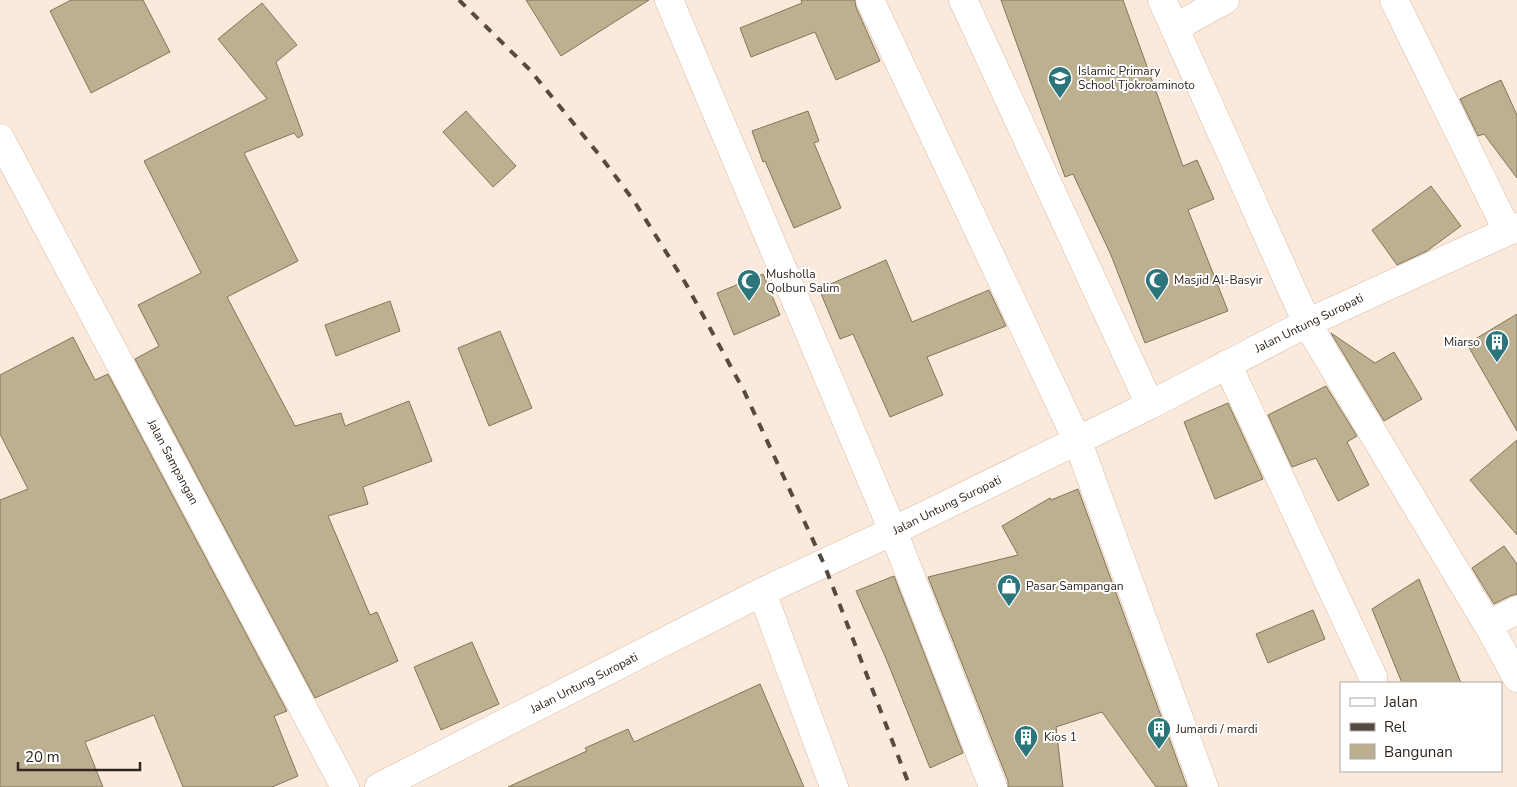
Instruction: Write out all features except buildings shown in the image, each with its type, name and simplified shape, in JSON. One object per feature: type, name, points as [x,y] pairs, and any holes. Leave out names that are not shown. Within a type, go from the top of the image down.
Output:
[{"type":"street","points":[[669,0],[893,531],[993,787]]},
{"type":"street","points":[[870,0],[1078,442],[1204,787]]},
{"type":"street","points":[[963,0],[1150,405]]},
{"type":"street","points":[[1162,0],[1307,322],[1488,625],[1517,678]]},
{"type":"street","points":[[1174,28],[1225,0]]},
{"type":"street","points":[[1394,0],[1512,229]]},
{"type":"street","name":"Jalan Sampangan","points":[[0,138],[345,787]]},
{"type":"street","name":"Jalan Untung Suropati","points":[[379,787],[762,592],[1078,442],[1307,322],[1512,229]]},
{"type":"street","points":[[1227,364],[1373,677]]},
{"type":"street","points":[[762,592],[834,787]]},
{"type":"street","points":[[1488,625],[1517,610]]},
{"type":"railway","points":[[459,0],[530,70],[601,157],[634,201],[686,284],[744,391],[824,564],[910,787]]},
{"type":"place","name":"Islamic Primary School Tjokroaminoto","points":[[1060,99]]},
{"type":"place","name":"Masjid Al-Basyir","points":[[1157,301]]},
{"type":"place","name":"Musholla Qolbun Salim","points":[[749,302]]},
{"type":"place","name":"Miarso","points":[[1497,363]]},
{"type":"place","name":"Pasar Sampangan","points":[[1009,607]]},
{"type":"place","name":"Jumardi / mardi","points":[[1159,750]]},
{"type":"place","name":"Kios 1","points":[[1026,758]]}]
